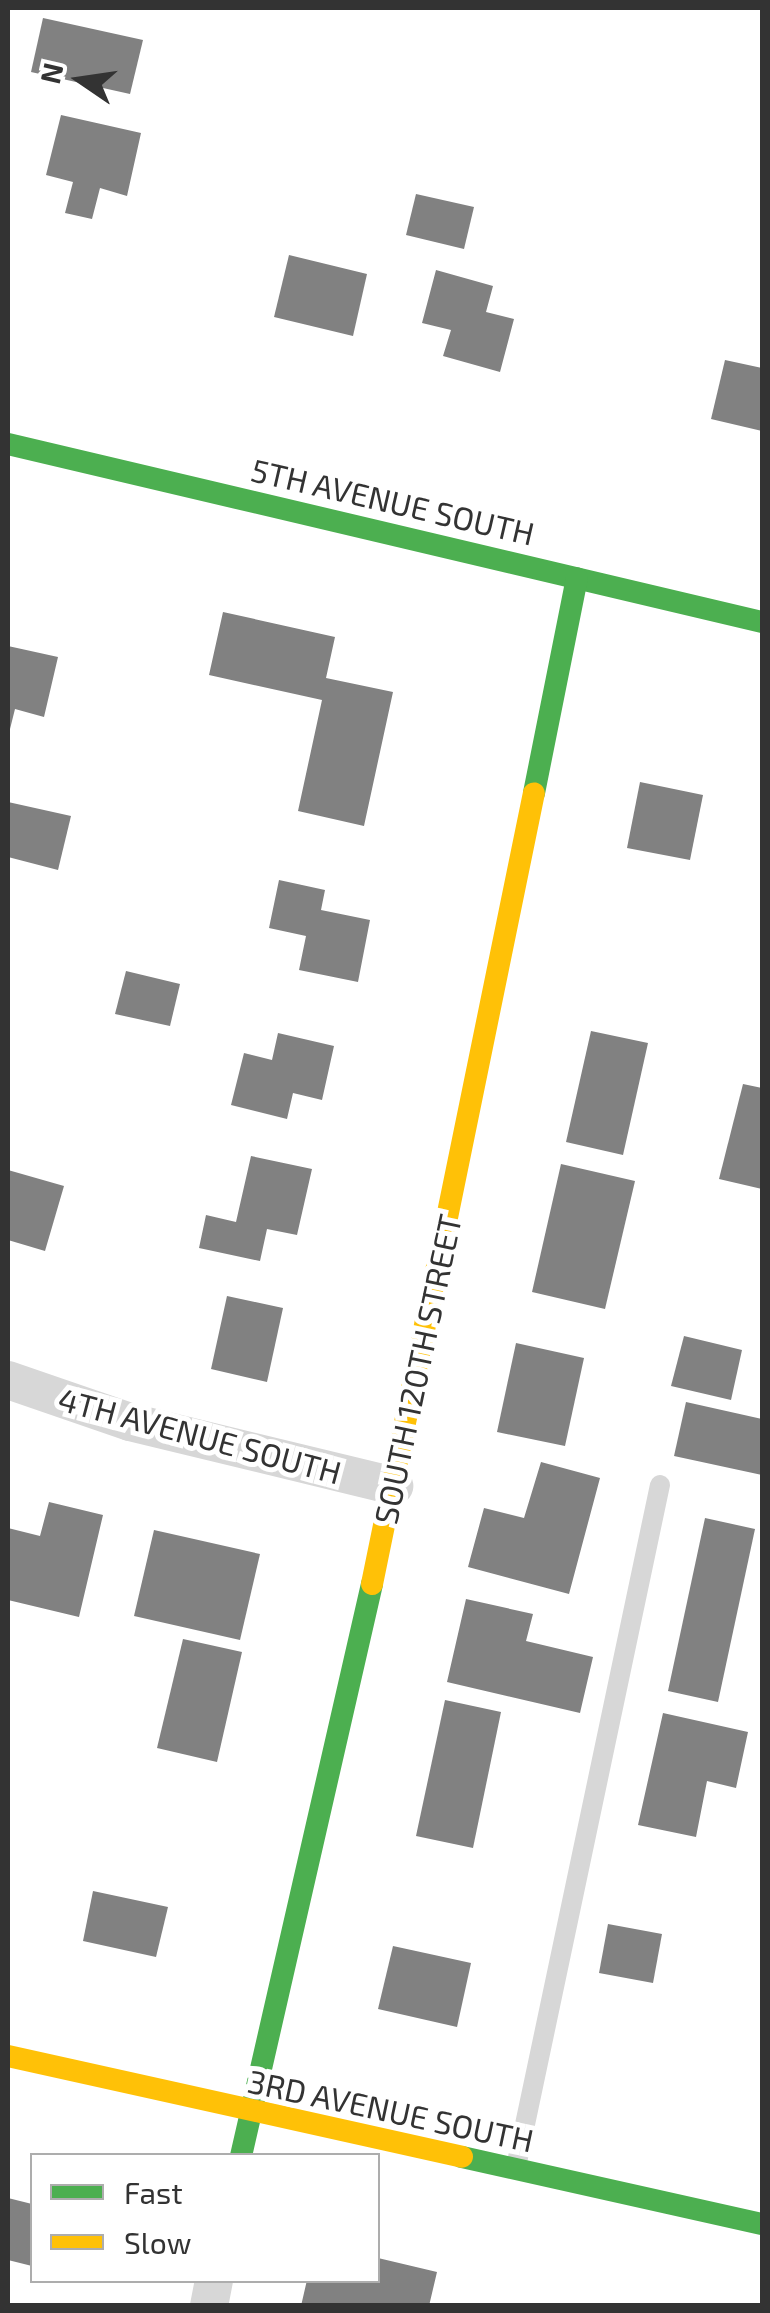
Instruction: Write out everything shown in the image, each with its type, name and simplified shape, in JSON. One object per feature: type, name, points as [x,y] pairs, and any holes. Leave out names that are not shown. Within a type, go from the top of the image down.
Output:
[{"type":"street","name":"5TH AVENUE SOUTH","points":[[8,444],[762,622]]},
{"type":"street","name":"SOUTH 120TH STREET","points":[[242,2153],[394,1486],[578,578]]},
{"type":"street","name":"4TH AVENUE SOUTH","points":[[8,1380],[130,1422],[394,1486]]},
{"type":"street","name":"3RD AVENUE SOUTH","points":[[8,2056],[250,2113],[762,2224]]},
{"type":"lane","points":[[516,2169],[660,1485]]},
{"type":"building","points":[[43,18],[143,40],[130,94],[31,72]]},
{"type":"building","points":[[61,115],[141,133],[127,196],[100,188],[92,219],[65,213],[73,182],[46,175]]},
{"type":"building","points":[[416,194],[474,207],[464,249],[406,235]]},
{"type":"building","points":[[289,255],[367,274],[353,336],[274,317]]},
{"type":"building","points":[[436,270],[493,286],[486,312],[514,319],[500,372],[443,356],[451,330],[422,323]]},
{"type":"building","points":[[725,360],[762,368],[762,431],[711,419]]},
{"type":"building","points":[[223,612],[335,637],[326,678],[393,692],[364,826],[298,811],[322,700],[209,675]]},
{"type":"building","points":[[8,646],[58,657],[44,717],[15,709],[9,733]]},
{"type":"building","points":[[640,782],[703,795],[690,860],[627,848]]},
{"type":"building","points":[[8,802],[71,816],[58,870],[8,857]]},
{"type":"building","points":[[279,880],[325,890],[321,910],[370,920],[358,982],[299,970],[306,936],[269,928]]},
{"type":"building","points":[[126,971],[180,984],[170,1026],[115,1014]]},
{"type":"building","points":[[591,1031],[648,1043],[623,1155],[566,1142]]},
{"type":"building","points":[[278,1033],[334,1046],[322,1100],[293,1093],[287,1119],[231,1105],[244,1053],[272,1060]]},
{"type":"building","points":[[743,1084],[762,1088],[762,1189],[719,1179]]},
{"type":"building","points":[[251,1156],[312,1169],[297,1235],[267,1229],[260,1261],[199,1248],[206,1215],[236,1222]]},
{"type":"building","points":[[561,1164],[635,1181],[605,1309],[532,1292]]},
{"type":"building","points":[[8,1170],[64,1186],[45,1251],[8,1240]]},
{"type":"building","points":[[227,1296],[283,1308],[267,1382],[211,1369]]},
{"type":"building","points":[[684,1336],[742,1350],[731,1400],[671,1386]]},
{"type":"building","points":[[516,1343],[584,1358],[565,1446],[497,1432]]},
{"type":"building","points":[[686,1402],[762,1419],[762,1475],[674,1456]]},
{"type":"building","points":[[541,1462],[600,1478],[569,1594],[468,1567],[484,1508],[524,1518]]},
{"type":"building","points":[[49,1502],[103,1515],[79,1617],[8,1600],[8,1528],[40,1536]]},
{"type":"building","points":[[705,1518],[755,1529],[718,1702],[668,1691]]},
{"type":"building","points":[[154,1530],[260,1554],[240,1640],[134,1616]]},
{"type":"building","points":[[466,1599],[533,1614],[526,1641],[593,1657],[580,1713],[447,1682]]},
{"type":"building","points":[[183,1639],[242,1652],[217,1762],[157,1748]]},
{"type":"building","points":[[445,1700],[501,1712],[473,1848],[416,1836]]},
{"type":"building","points":[[663,1713],[748,1732],[736,1788],[707,1781],[696,1837],[638,1825]]},
{"type":"building","points":[[93,1891],[168,1907],[156,1957],[83,1941]]},
{"type":"building","points":[[608,1924],[662,1934],[653,1983],[599,1973]]},
{"type":"building","points":[[393,1946],[471,1963],[457,2027],[378,2009]]},
{"type":"building","points":[[8,2198],[30,2204],[30,2266],[8,2260]]},
{"type":"building","points":[[380,2258],[437,2272],[429,2306],[301,2306],[306,2283],[380,2283]]},
{"type":"traffic: fast","points":[[8,444],[762,622]]},
{"type":"traffic: fast","points":[[534,793],[577,578]]},
{"type":"traffic: fast","points":[[242,2153],[372,1584]]},
{"type":"traffic: fast","points":[[462,2157],[762,2224]]},
{"type":"traffic: slow","points":[[372,1584],[534,793]]},
{"type":"traffic: slow","points":[[8,2056],[462,2157]]}]
